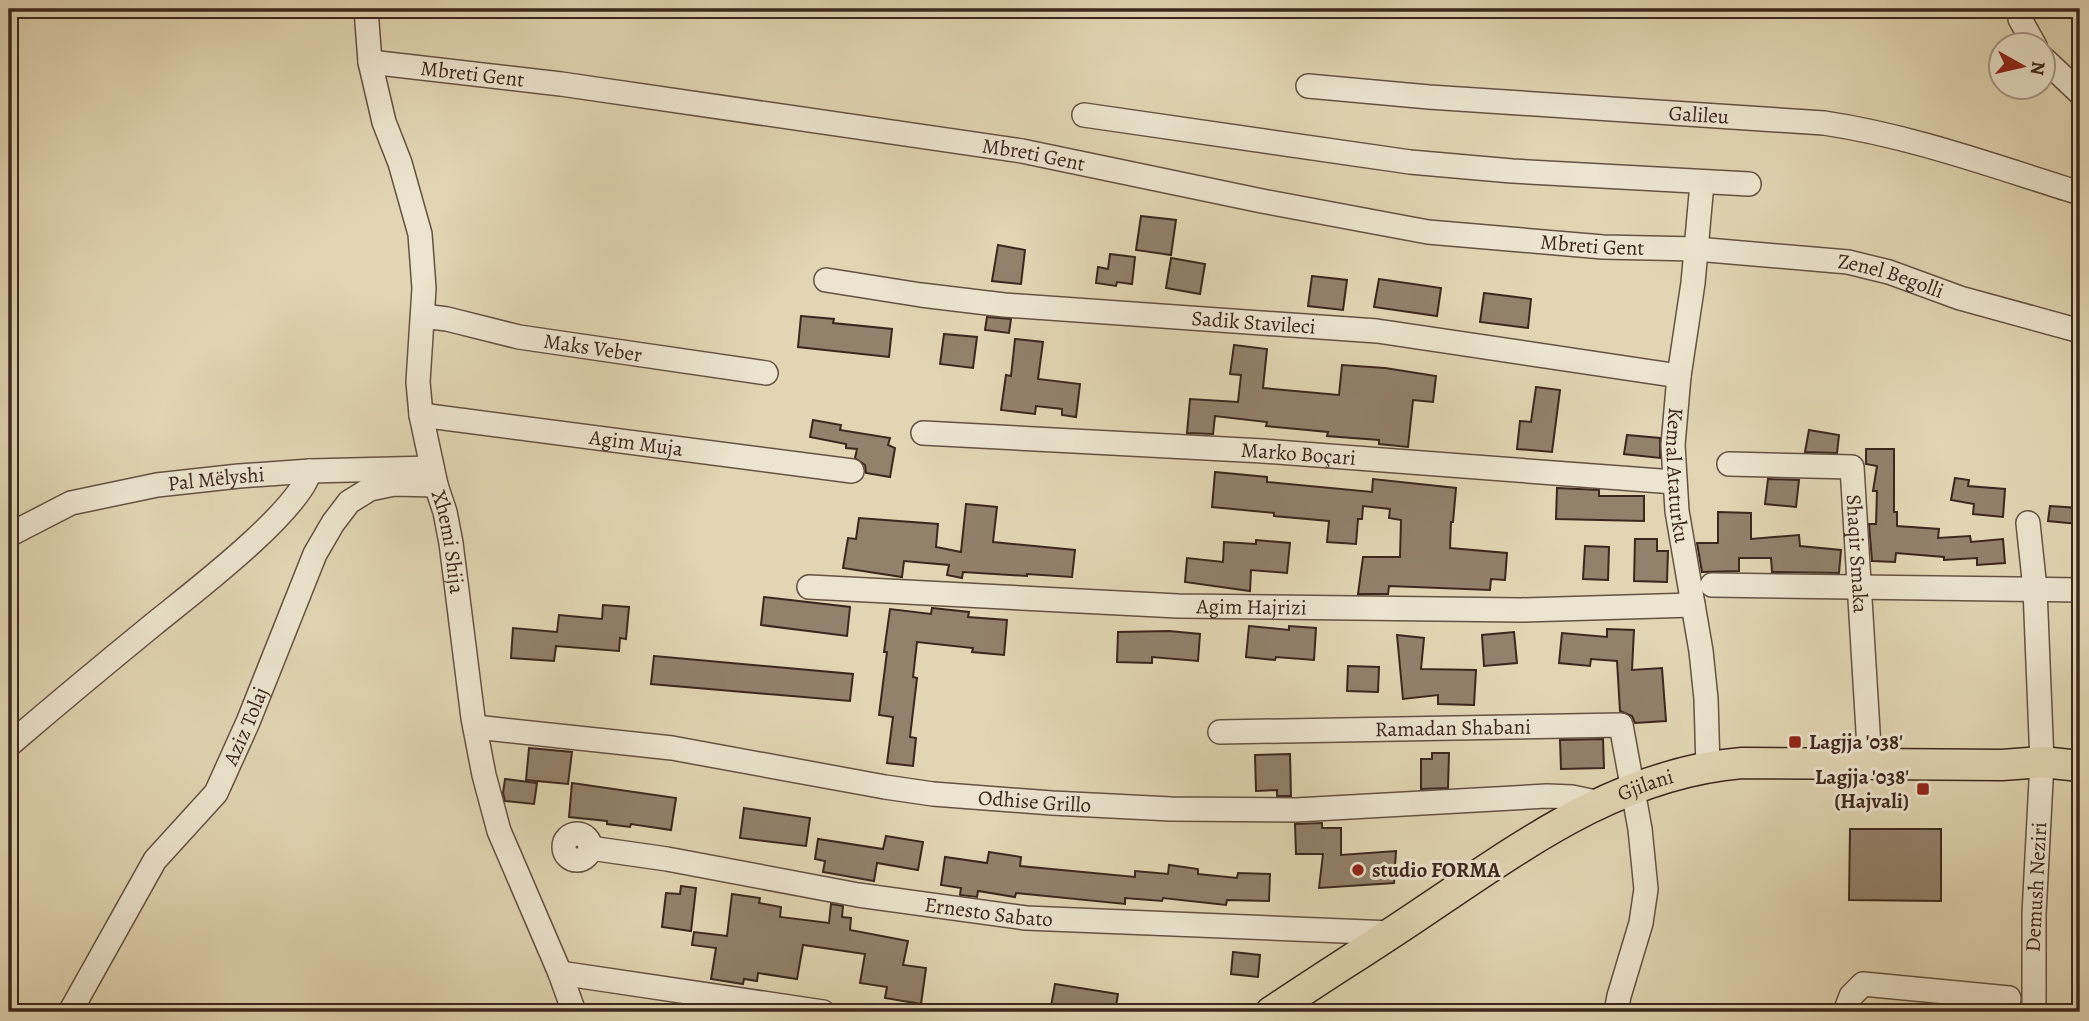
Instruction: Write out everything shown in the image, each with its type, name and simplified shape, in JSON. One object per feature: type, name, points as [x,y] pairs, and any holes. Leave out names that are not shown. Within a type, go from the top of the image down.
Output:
[{"type":"main road","name":"Gjilani","points":[[1271,1012],[1529,843],[1631,788],[1708,768],[1742,763],[2002,765],[2042,762],[2080,766]]},
{"type":"street","name":"Xhemi Shija","points":[[366,9],[370,62],[384,122],[400,163],[420,234],[424,263],[418,382],[421,415],[451,542],[475,727],[484,775],[499,831],[574,1012]]},
{"type":"street","points":[[2020,9],[2020,19],[2027,32]]},
{"type":"street","name":"Mbreti Gent","points":[[370,62],[575,86],[1021,151],[1428,232],[1603,247],[1696,249]]},
{"type":"street","points":[[2058,73],[2080,93]]},
{"type":"street","name":"Galileu","points":[[1308,86],[1429,97],[1824,123],[1865,129],[1909,141],[2080,193]]},
{"type":"street","points":[[1084,115],[1410,162],[1512,171],[1749,184]]},
{"type":"street","name":"Kemal Ataturku","points":[[1702,183],[1673,445],[1674,482],[1706,699],[1708,768]]},
{"type":"street","name":"Zenel Begolli","points":[[1696,249],[1848,262],[1889,272],[1960,298],[2080,331]]},
{"type":"street","name":"Sadik Stavileci","points":[[826,280],[1004,305],[1377,331],[1679,376]]},
{"type":"street","name":"Maks Veber","points":[[423,316],[447,319],[519,337],[766,373]]},
{"type":"street","name":"Agim Muja","points":[[421,415],[852,471]]},
{"type":"street","name":"Marko Boçari","points":[[923,433],[1277,452],[1674,482]]},
{"type":"street","name":"Shaqir Smaka","points":[[1729,464],[1852,467],[1870,764]]},
{"type":"street","points":[[9,745],[217,572],[267,527],[306,483],[310,471]]},
{"type":"street","name":"Pal Mëlyshi","points":[[9,535],[71,503],[157,485],[239,475],[310,471],[434,476]]},
{"type":"street","name":"Aziz Tolaj","points":[[70,1012],[155,860],[216,793],[248,722],[315,554],[333,523],[349,502],[370,489],[434,476]]},
{"type":"street","name":"Demush Neziri","points":[[2028,523],[2035,589],[2042,762],[2034,928],[2034,1012]]},
{"type":"street","points":[[1712,585],[2080,590]]},
{"type":"street","name":"Agim Hajrizi","points":[[809,587],[1069,602],[1228,607],[1521,610],[1693,605]]},
{"type":"street","name":"Ramadan Shabani","points":[[1220,732],[1621,725],[1631,788]]},
{"type":"street","name":"Odhise Grillo","points":[[475,727],[671,748],[885,787],[1004,800],[1232,811],[1547,796],[1572,797],[1600,803]]},
{"type":"street","points":[[1616,1012],[1641,923],[1646,889],[1640,829],[1631,788]]},
{"type":"street","name":"Ernesto Sabato","points":[[590,848],[667,859],[858,895],[1026,918],[1392,933]]},
{"type":"street","points":[[560,973],[823,1012]]},
{"type":"street","points":[[1845,1012],[1851,996],[1863,984],[2009,998],[2007,1012]]},
{"type":"building","points":[[1141,216],[1176,220],[1171,255],[1136,250]]},
{"type":"building","points":[[998,245],[1025,250],[1021,284],[992,281]]},
{"type":"building","points":[[1110,254],[1135,257],[1132,284],[1117,282],[1116,286],[1096,283],[1098,267],[1108,269]]},
{"type":"building","points":[[1171,258],[1205,264],[1200,294],[1166,288]]},
{"type":"building","points":[[1312,276],[1347,280],[1343,310],[1308,306]]},
{"type":"building","points":[[1379,279],[1441,288],[1437,316],[1374,307]]},
{"type":"building","points":[[1484,293],[1531,299],[1528,328],[1480,322]]},
{"type":"building","points":[[801,316],[834,319],[833,323],[892,329],[889,357],[798,347]]},
{"type":"building","points":[[987,317],[1011,319],[1009,333],[985,330]]},
{"type":"building","points":[[944,334],[977,337],[973,368],[940,364]]},
{"type":"building","points":[[1015,339],[1043,342],[1038,379],[1080,384],[1076,417],[1062,415],[1062,409],[1036,406],[1035,414],[1001,410],[1006,375],[1011,376]]},
{"type":"building","points":[[1234,345],[1267,349],[1263,388],[1339,395],[1342,365],[1385,368],[1436,376],[1433,402],[1413,400],[1408,447],[1379,444],[1379,440],[1327,436],[1328,432],[1266,426],[1267,422],[1215,416],[1213,434],[1187,433],[1190,399],[1238,402],[1241,375],[1230,374]]},
{"type":"building","points":[[1536,387],[1560,390],[1552,452],[1517,449],[1520,421],[1531,422]]},
{"type":"building","points":[[813,420],[841,425],[840,430],[890,438],[888,445],[895,448],[890,477],[866,473],[865,465],[855,458],[857,449],[846,448],[846,444],[810,437]]},
{"type":"building","points":[[1809,430],[1839,435],[1837,453],[1805,452]]},
{"type":"building","points":[[1627,435],[1660,438],[1660,458],[1624,454]]},
{"type":"building","points":[[1866,449],[1894,449],[1894,512],[1897,512],[1897,526],[1939,529],[1938,538],[1970,536],[1971,542],[2003,539],[2005,563],[1977,565],[1977,558],[1944,560],[1944,557],[1896,553],[1895,562],[1872,561],[1869,524],[1876,524],[1877,491],[1873,491],[1877,466],[1866,464]]},
{"type":"building","points":[[1215,472],[1267,477],[1267,482],[1372,492],[1373,479],[1456,488],[1450,548],[1507,553],[1505,580],[1491,579],[1490,590],[1389,586],[1388,594],[1358,594],[1363,557],[1400,557],[1401,520],[1389,518],[1390,509],[1363,506],[1362,519],[1358,519],[1356,544],[1327,542],[1329,521],[1212,507]]},
{"type":"building","points":[[1955,478],[1969,480],[1968,486],[2005,489],[2003,517],[1973,514],[1974,504],[1951,500]]},
{"type":"building","points":[[1768,479],[1799,480],[1796,507],[1765,504]]},
{"type":"building","points":[[1557,488],[1599,490],[1599,496],[1644,496],[1644,521],[1556,519]]},
{"type":"building","points":[[966,504],[997,507],[993,542],[1075,550],[1072,577],[963,572],[962,578],[947,575],[949,565],[904,561],[902,577],[843,568],[848,538],[856,539],[859,518],[938,524],[936,547],[961,552]]},
{"type":"building","points":[[2050,506],[2079,508],[2078,524],[2048,521]]},
{"type":"building","points":[[1718,512],[1751,513],[1751,539],[1799,535],[1800,546],[1841,550],[1839,573],[1772,572],[1771,558],[1739,558],[1739,571],[1702,572],[1697,543],[1718,543]]},
{"type":"building","points":[[1635,539],[1657,539],[1657,551],[1668,551],[1667,582],[1634,581]]},
{"type":"building","points":[[1256,540],[1290,543],[1287,573],[1251,570],[1250,591],[1185,582],[1187,558],[1223,562],[1224,542],[1256,544]]},
{"type":"building","points":[[1585,546],[1609,547],[1608,580],[1583,579]]},
{"type":"building","points":[[764,597],[850,607],[847,636],[761,625]]},
{"type":"building","points":[[603,605],[629,607],[626,639],[620,638],[619,651],[556,646],[554,661],[511,658],[513,628],[557,632],[559,615],[602,619]]},
{"type":"building","points":[[932,608],[969,612],[968,617],[1007,620],[1004,655],[972,652],[973,648],[917,642],[913,677],[917,678],[910,737],[916,738],[913,766],[887,763],[893,717],[879,715],[890,609],[931,614]]},
{"type":"building","points":[[1249,626],[1289,630],[1289,626],[1316,628],[1314,660],[1246,657]]},
{"type":"building","points":[[1607,629],[1634,630],[1632,670],[1662,668],[1666,721],[1635,723],[1632,716],[1620,711],[1617,661],[1591,659],[1590,666],[1559,663],[1562,633],[1607,637]]},
{"type":"building","points":[[1169,631],[1200,634],[1198,661],[1152,657],[1152,663],[1117,662],[1118,632]]},
{"type":"building","points":[[1514,632],[1517,663],[1484,666],[1482,635]]},
{"type":"building","points":[[1397,635],[1424,638],[1421,669],[1476,670],[1474,705],[1438,704],[1438,695],[1403,699]]},
{"type":"building","points":[[654,656],[853,674],[850,701],[651,684]]},
{"type":"building","points":[[1348,666],[1379,667],[1378,692],[1347,691]]},
{"type":"building","points":[[1603,739],[1604,768],[1561,769],[1560,740]]},
{"type":"building","points":[[529,748],[572,752],[568,784],[526,780]]},
{"type":"building","points":[[1432,753],[1449,753],[1448,788],[1421,789],[1421,759],[1432,759]]},
{"type":"building","points":[[1290,754],[1291,796],[1277,796],[1277,790],[1256,791],[1255,755]]},
{"type":"building","points":[[505,779],[537,783],[534,804],[505,801]]},
{"type":"building","points":[[572,783],[676,798],[671,830],[631,824],[630,827],[607,824],[607,821],[569,817]]},
{"type":"building","points":[[744,808],[810,818],[806,846],[740,838]]},
{"type":"building","name":"studio FORMA","points":[[1322,823],[1322,828],[1341,828],[1341,855],[1396,851],[1394,883],[1319,888],[1323,854],[1296,854],[1295,824]]},
{"type":"building","points":[[1850,829],[1941,829],[1941,901],[1849,900]]},
{"type":"building","points":[[886,836],[923,842],[918,870],[877,863],[874,881],[823,872],[825,861],[815,859],[818,839],[883,849]]},
{"type":"building","points":[[989,852],[1021,857],[1020,866],[1135,877],[1135,871],[1168,874],[1169,865],[1198,869],[1198,874],[1237,878],[1238,873],[1270,874],[1269,901],[1227,900],[1226,905],[1163,898],[1162,901],[1125,898],[1125,904],[1016,893],[1015,897],[978,891],[977,897],[960,895],[961,888],[941,885],[945,857],[987,863]]},
{"type":"building","points":[[681,886],[696,888],[691,931],[662,927],[666,893],[680,894]]},
{"type":"building","points":[[732,894],[760,898],[759,903],[781,907],[780,917],[829,923],[831,904],[843,906],[842,917],[851,918],[850,930],[908,941],[903,965],[926,968],[921,1004],[885,998],[887,987],[860,983],[865,954],[803,945],[797,979],[758,973],[757,981],[744,979],[743,984],[711,979],[716,948],[692,945],[694,932],[727,936]]},
{"type":"building","points":[[1233,952],[1260,955],[1258,977],[1231,974]]},
{"type":"building","points":[[1055,984],[1118,994],[1115,1012],[1050,1012]]},
{"type":"place","name":"Lagjja '038'","points":[[1795,742]]},
{"type":"place","name":"Lagjja '038' (Hajvali)","points":[[1923,789]]},
{"type":"place","name":"studio FORMA","points":[[1358,870]]}]
